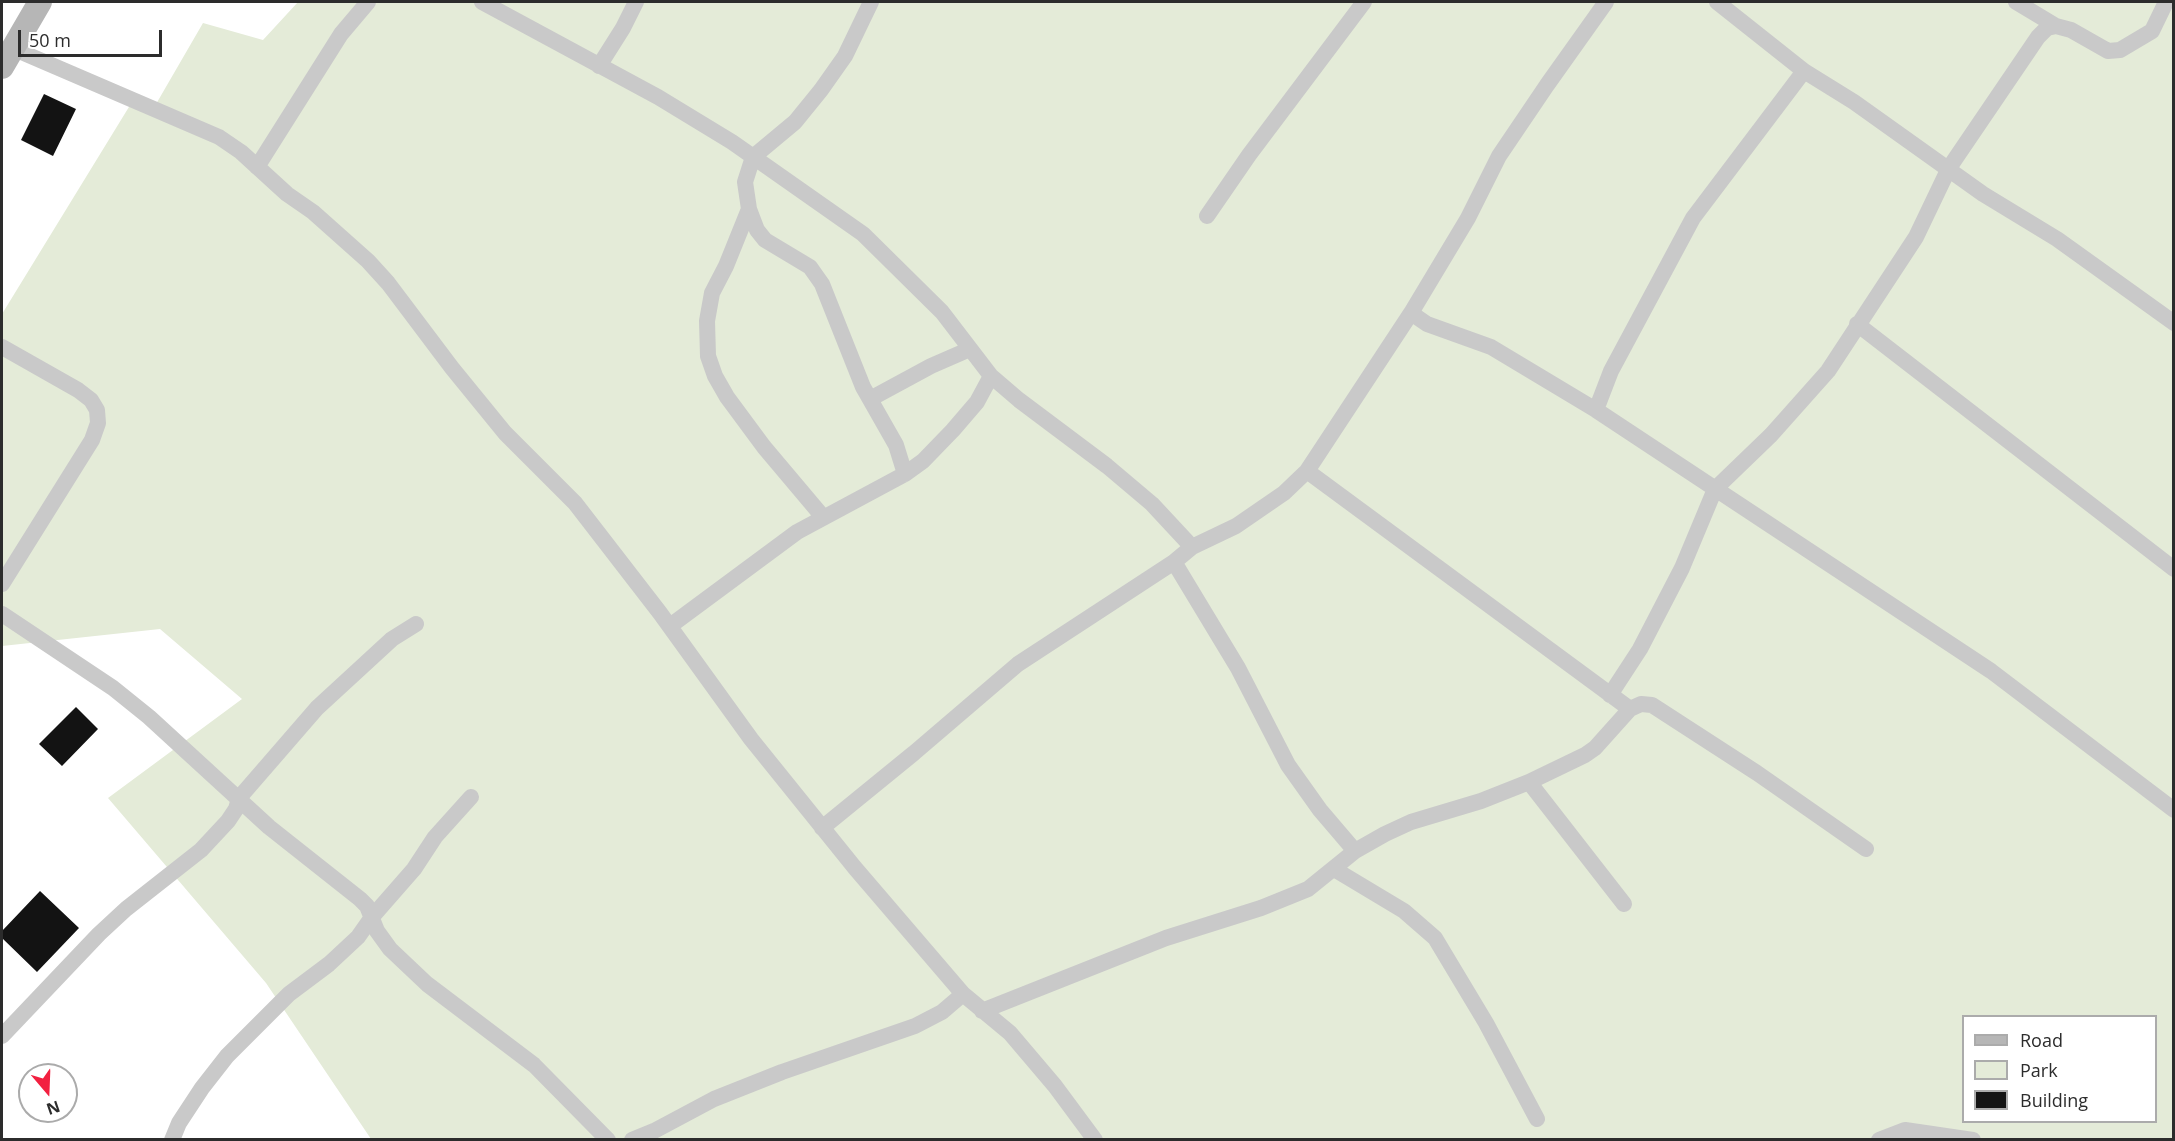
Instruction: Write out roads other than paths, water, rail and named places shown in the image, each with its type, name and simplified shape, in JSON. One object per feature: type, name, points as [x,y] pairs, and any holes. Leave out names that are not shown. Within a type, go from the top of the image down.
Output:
[{"type":"main road","points":[[7,58],[40,2]]},
{"type":"street","points":[[257,166],[341,34],[368,2]]},
{"type":"street","points":[[482,2],[658,97],[732,142],[863,234],[942,312],[992,376],[1019,400],[1107,466],[1152,504],[1192,547]]},
{"type":"street","points":[[599,66],[636,2]]},
{"type":"street","points":[[871,2],[845,56],[795,122],[753,156],[746,182],[749,209],[757,230],[765,240],[810,267],[817,275],[863,387],[896,445],[905,474]]},
{"type":"street","points":[[1207,216],[1364,2]]},
{"type":"street","points":[[822,828],[1018,664],[1174,562],[1192,547],[1236,526],[1284,493],[1307,471],[1411,313],[1468,218],[1500,156],[1606,2]]},
{"type":"street","points":[[1717,2],[1804,71],[1854,102],[1983,194],[2057,239],[2174,323]]},
{"type":"street","points":[[2016,2],[2056,26],[2071,30],[2108,51],[2120,50],[2152,31],[2166,2]]},
{"type":"street","points":[[1610,694],[1640,650],[1682,568],[1716,489],[1771,435],[1828,371],[1916,237],[1949,168],[2038,37],[2047,28],[2056,26]]},
{"type":"street","points":[[7,58],[219,137],[241,152],[287,195],[313,212],[368,261],[388,283],[452,368],[505,433],[575,503],[670,627],[751,739],[886,906],[963,994],[1010,1033],[1056,1086],[1095,1140]]},
{"type":"street","points":[[1596,410],[1611,371],[1693,218],[1804,71]]},
{"type":"street","points":[[749,209],[726,266],[712,293],[707,321],[708,356],[715,376],[727,397],[764,447],[822,517]]},
{"type":"street","points":[[1411,313],[1427,324],[1491,347],[1596,410],[1990,671],[2174,810]]},
{"type":"street","points":[[1857,324],[2174,569]]},
{"type":"street","points":[[2,347],[78,390],[91,400],[97,410],[98,423],[92,440],[2,584]]},
{"type":"street","points":[[870,399],[931,366],[970,350]]},
{"type":"street","points":[[670,627],[797,532],[905,474],[923,461],[977,402],[992,376]]},
{"type":"street","points":[[1307,471],[1630,710]]},
{"type":"street","points":[[1174,562],[1238,668],[1287,765],[1320,810],[1355,851]]},
{"type":"street","points":[[2,614],[113,688],[149,717],[268,827],[360,899],[367,906],[377,931],[390,949],[427,984],[534,1065],[608,1140]]},
{"type":"street","points":[[2,1036],[105,927],[201,850],[228,821],[236,809],[238,798],[317,708],[392,639],[416,624]]},
{"type":"street","points":[[982,1011],[1166,938],[1261,908],[1308,889],[1355,851],[1411,822],[1481,801],[1528,782],[1595,748],[1630,710],[1641,704],[1652,705],[1757,773],[1866,849]]},
{"type":"street","points":[[1528,782],[1624,904]]},
{"type":"street","points":[[172,1140],[179,1122],[227,1056],[289,994],[329,964],[358,937],[372,917],[414,869],[435,837],[471,797]]},
{"type":"street","points":[[1334,869],[1404,911],[1435,938],[1486,1023],[1537,1119]]},
{"type":"street","points":[[632,1140],[714,1099],[782,1072],[915,1026],[942,1012],[963,994]]},
{"type":"street","points":[[1879,1140],[1905,1130],[1973,1140]]}]
